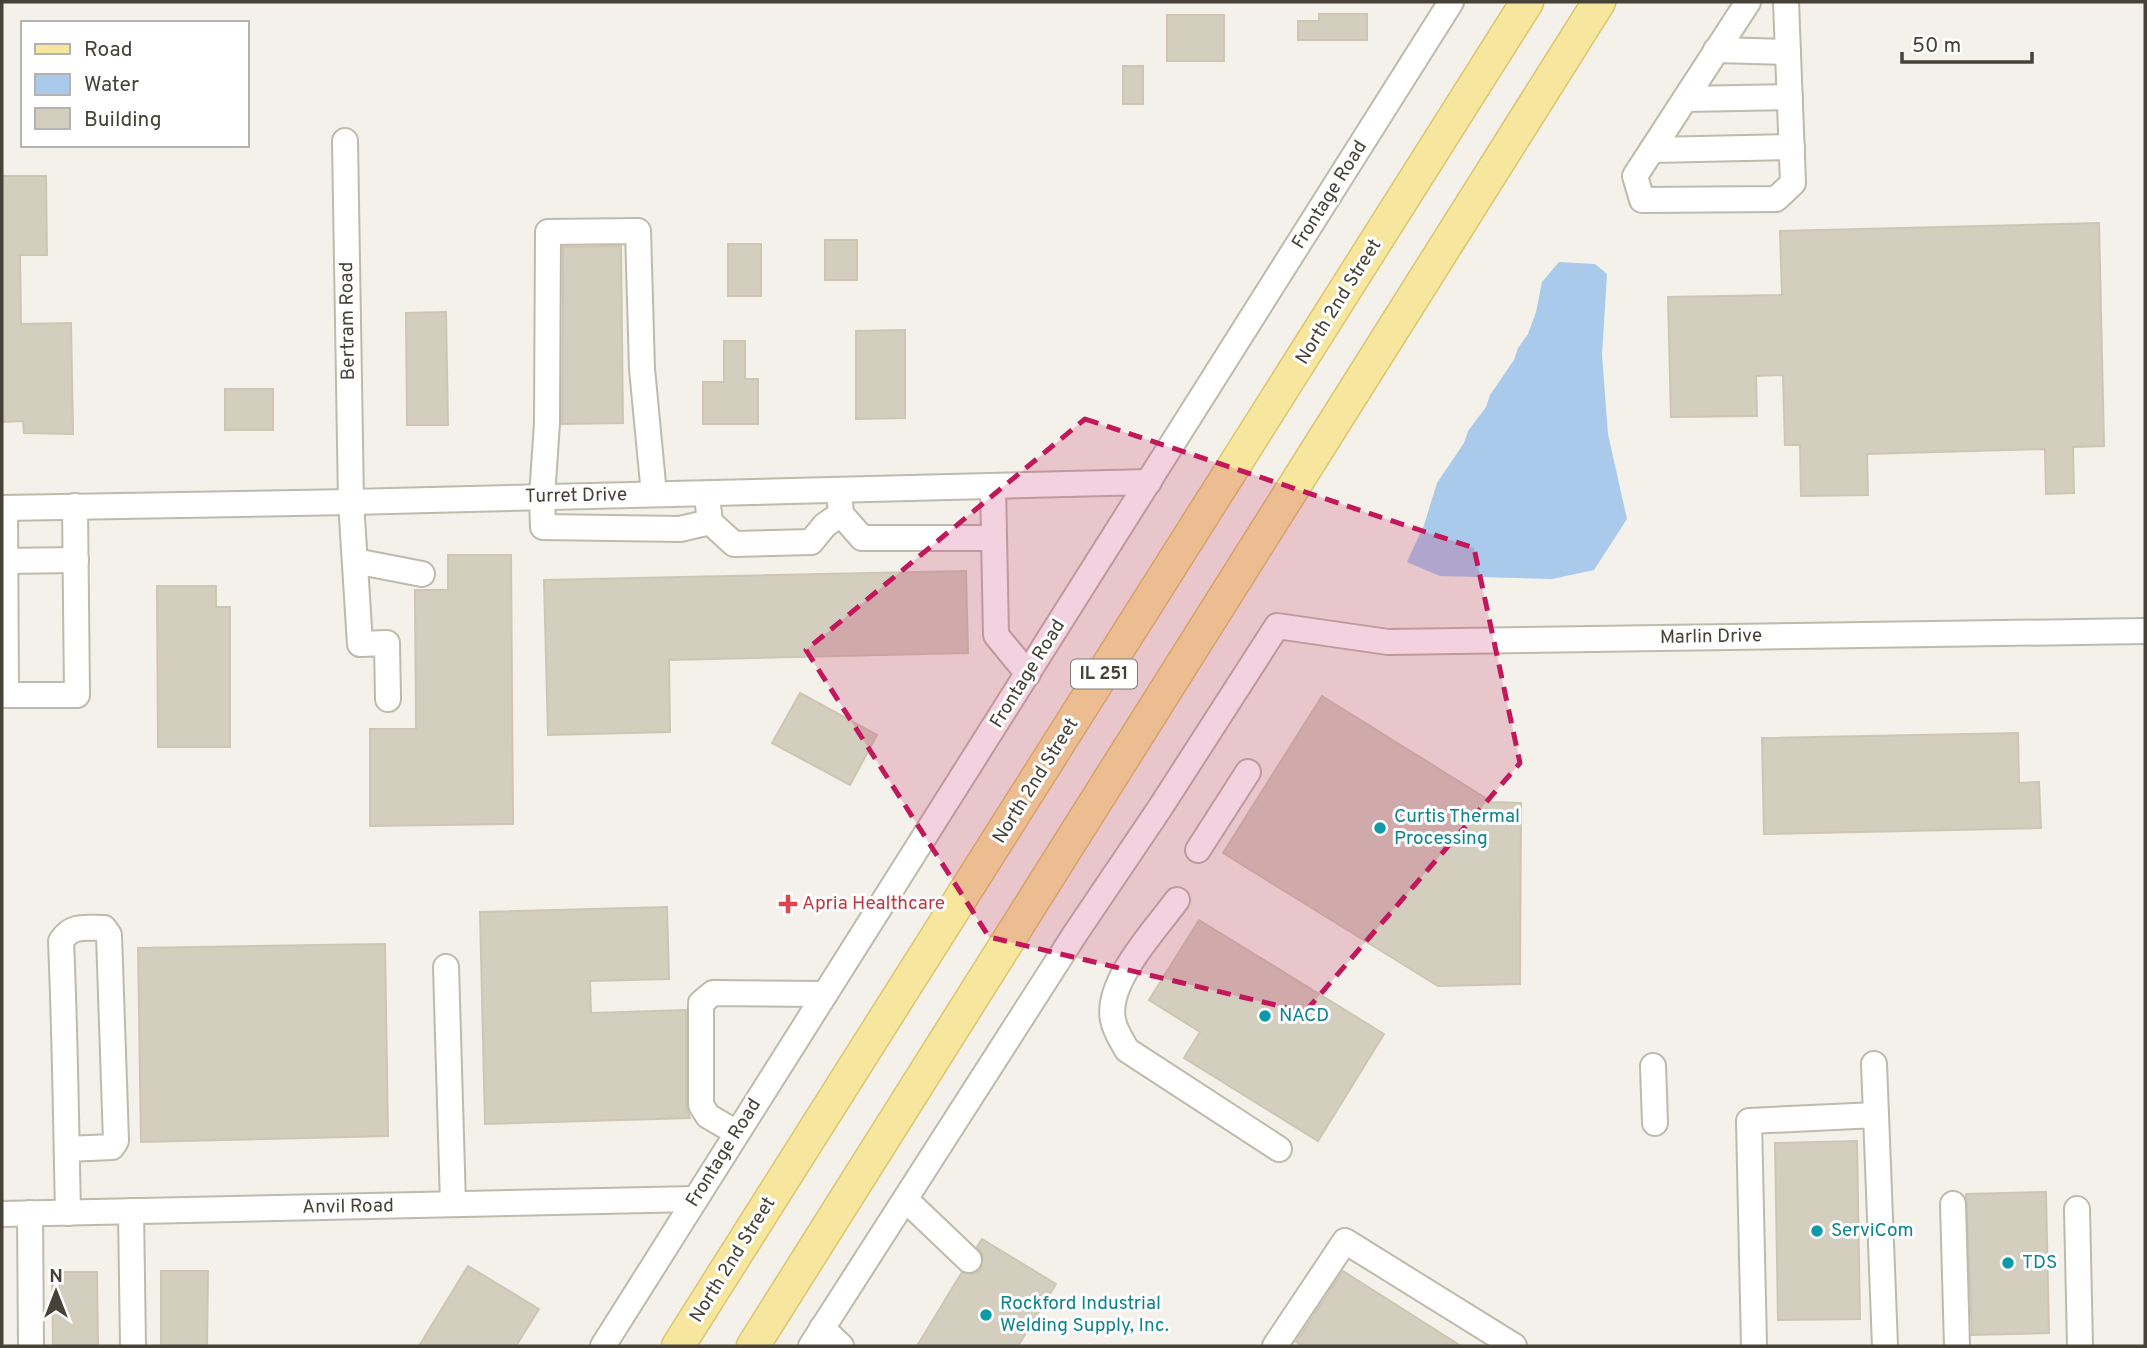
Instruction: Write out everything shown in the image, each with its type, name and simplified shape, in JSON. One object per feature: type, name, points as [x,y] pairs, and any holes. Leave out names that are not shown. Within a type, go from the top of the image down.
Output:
[{"type":"main road","name":"North 2nd Street","points":[[678,1346],[1527,2]]},
{"type":"main road","name":"IL 251","points":[[753,1346],[1599,2]]},
{"type":"street","name":"Frontage Road","points":[[603,1346],[1451,2]]},
{"type":"street","points":[[1748,2],[1634,176],[1642,200],[1776,199],[1793,183],[1786,2]]},
{"type":"street","points":[[1716,50],[1788,52]]},
{"type":"street","points":[[1685,99],[1790,97]]},
{"type":"street","name":"Bertram Road","points":[[345,141],[351,502],[360,645],[387,643],[388,699]]},
{"type":"street","points":[[1652,149],[1792,148]]},
{"type":"street","points":[[654,494],[642,369],[638,231],[548,232],[547,424],[542,497],[543,527],[680,529],[710,522]]},
{"type":"street","name":"Turret Drive","points":[[3,508],[1149,482]]},
{"type":"street","points":[[993,486],[996,635],[1028,674]]},
{"type":"street","points":[[839,490],[841,514],[862,538],[994,538]]},
{"type":"street","points":[[707,493],[710,522],[734,544],[811,542],[825,525],[841,514]]},
{"type":"street","points":[[3,508],[6,695],[77,695],[75,506]]},
{"type":"street","points":[[3,561],[76,560]]},
{"type":"street","points":[[355,561],[422,574]]},
{"type":"street","name":"Marlin Drive","points":[[906,1200],[1074,934],[1160,808],[1277,626],[1388,642],[2145,631]]},
{"type":"street","points":[[1198,850],[1248,772]]},
{"type":"street","points":[[1177,900],[1122,976],[1115,996],[1112,1018],[1127,1050],[1279,1149]]},
{"type":"street","points":[[67,1149],[112,1147],[116,1141],[109,935],[104,928],[79,928],[67,932],[61,941],[68,1213]]},
{"type":"street","points":[[446,967],[453,1205]]},
{"type":"street","points":[[737,1133],[708,1116],[701,1105],[701,1003],[713,993],[825,995]]},
{"type":"street","points":[[1874,1064],[1885,1346]]},
{"type":"street","points":[[1653,1066],[1655,1123]]},
{"type":"street","points":[[1754,1346],[1749,1121],[1876,1115]]},
{"type":"street","name":"Anvil Road","points":[[2,1214],[695,1199]]},
{"type":"street","points":[[841,1346],[817,1337],[906,1200],[969,1260]]},
{"type":"street","points":[[1953,1204],[1957,1346]]},
{"type":"street","points":[[2077,1209],[2080,1346]]},
{"type":"street","points":[[131,1211],[133,1346]]},
{"type":"street","points":[[30,1213],[31,1346]]},
{"type":"street","points":[[1275,1346],[1345,1241],[1514,1346]]},
{"type":"highlighted area","points":[[1085,419],[1474,548],[1520,763],[1305,1012],[989,937],[806,650]]},
{"type":"water","points":[[1559,262],[1595,264],[1607,274],[1602,355],[1608,434],[1627,519],[1594,570],[1552,579],[1440,576],[1407,562],[1424,525],[1437,483],[1514,360],[1536,312],[1542,282]]},
{"type":"building","points":[[1319,14],[1367,14],[1367,40],[1298,40],[1298,21],[1319,21]]},
{"type":"building","points":[[1167,15],[1224,15],[1224,61],[1167,61]]},
{"type":"building","points":[[1123,66],[1143,66],[1143,104],[1123,104]]},
{"type":"building","points":[[2,176],[46,176],[47,255],[20,255],[21,324],[71,323],[73,434],[24,433],[23,421],[2,422]]},
{"type":"building","points":[[2099,223],[2104,446],[2073,447],[2074,493],[2046,494],[2045,449],[1867,454],[1868,495],[1801,496],[1800,445],[1785,445],[1783,375],[1756,376],[1757,416],[1671,417],[1668,297],[1782,295],[1780,231]]},
{"type":"building","points":[[825,240],[857,240],[857,280],[825,280]]},
{"type":"building","points":[[728,244],[761,244],[761,296],[728,296]]},
{"type":"building","points":[[621,246],[623,423],[562,424],[563,247]]},
{"type":"building","points":[[446,312],[448,425],[407,425],[406,313]]},
{"type":"building","points":[[905,330],[905,418],[856,419],[856,331]]},
{"type":"building","points":[[724,341],[745,341],[745,379],[758,379],[758,424],[703,424],[703,382],[724,382]]},
{"type":"building","points":[[225,389],[273,389],[273,430],[225,430]]},
{"type":"building","points":[[448,555],[511,555],[513,824],[370,826],[370,729],[416,729],[415,590],[448,590]]},
{"type":"building","points":[[966,571],[968,653],[669,660],[670,732],[548,735],[544,580]]},
{"type":"building","points":[[157,586],[216,586],[216,607],[230,607],[230,747],[158,747]]},
{"type":"building","points":[[800,693],[877,735],[850,785],[772,743]]},
{"type":"building","name":"Curtis Thermal Processing","points":[[1322,696],[1492,802],[1521,803],[1520,984],[1438,986],[1223,853]]},
{"type":"building","points":[[2018,733],[2019,783],[2039,782],[2041,828],[1764,834],[1762,738]]},
{"type":"building","points":[[667,907],[669,979],[590,981],[591,1013],[686,1010],[686,1105],[690,1118],[485,1124],[480,912]]},
{"type":"building","name":"NACD","points":[[1199,920],[1384,1034],[1318,1141],[1184,1058],[1200,1032],[1149,1000]]},
{"type":"building","points":[[385,944],[388,1136],[141,1142],[138,948]]},
{"type":"building","name":"ServiCom","points":[[1857,1141],[1860,1319],[1778,1320],[1775,1143]]},
{"type":"building","name":"TDS","points":[[2046,1192],[2049,1333],[1972,1335],[1966,1194]]},
{"type":"building","name":"Rockford Industrial Welding Supply, Inc.","points":[[982,1239],[1056,1284],[1018,1346],[917,1346],[962,1272],[973,1274],[980,1270],[983,1256],[977,1247]]},
{"type":"building","points":[[468,1266],[539,1309],[516,1346],[419,1346]]},
{"type":"building","points":[[161,1271],[208,1271],[207,1346],[161,1346]]},
{"type":"building","points":[[1343,1271],[1461,1346],[1303,1346],[1296,1342]]},
{"type":"building","points":[[52,1272],[97,1272],[98,1346],[53,1346]]},
{"type":"place","name":"Curtis Thermal Processing","points":[[1380,828]]},
{"type":"place","name":"Apria Healthcare","points":[[788,904]]},
{"type":"place","name":"NACD","points":[[1265,1016]]},
{"type":"place","name":"ServiCom","points":[[1817,1231]]},
{"type":"place","name":"TDS","points":[[2008,1263]]},
{"type":"place","name":"Rockford Industrial Welding Supply, Inc.","points":[[986,1315]]}]
